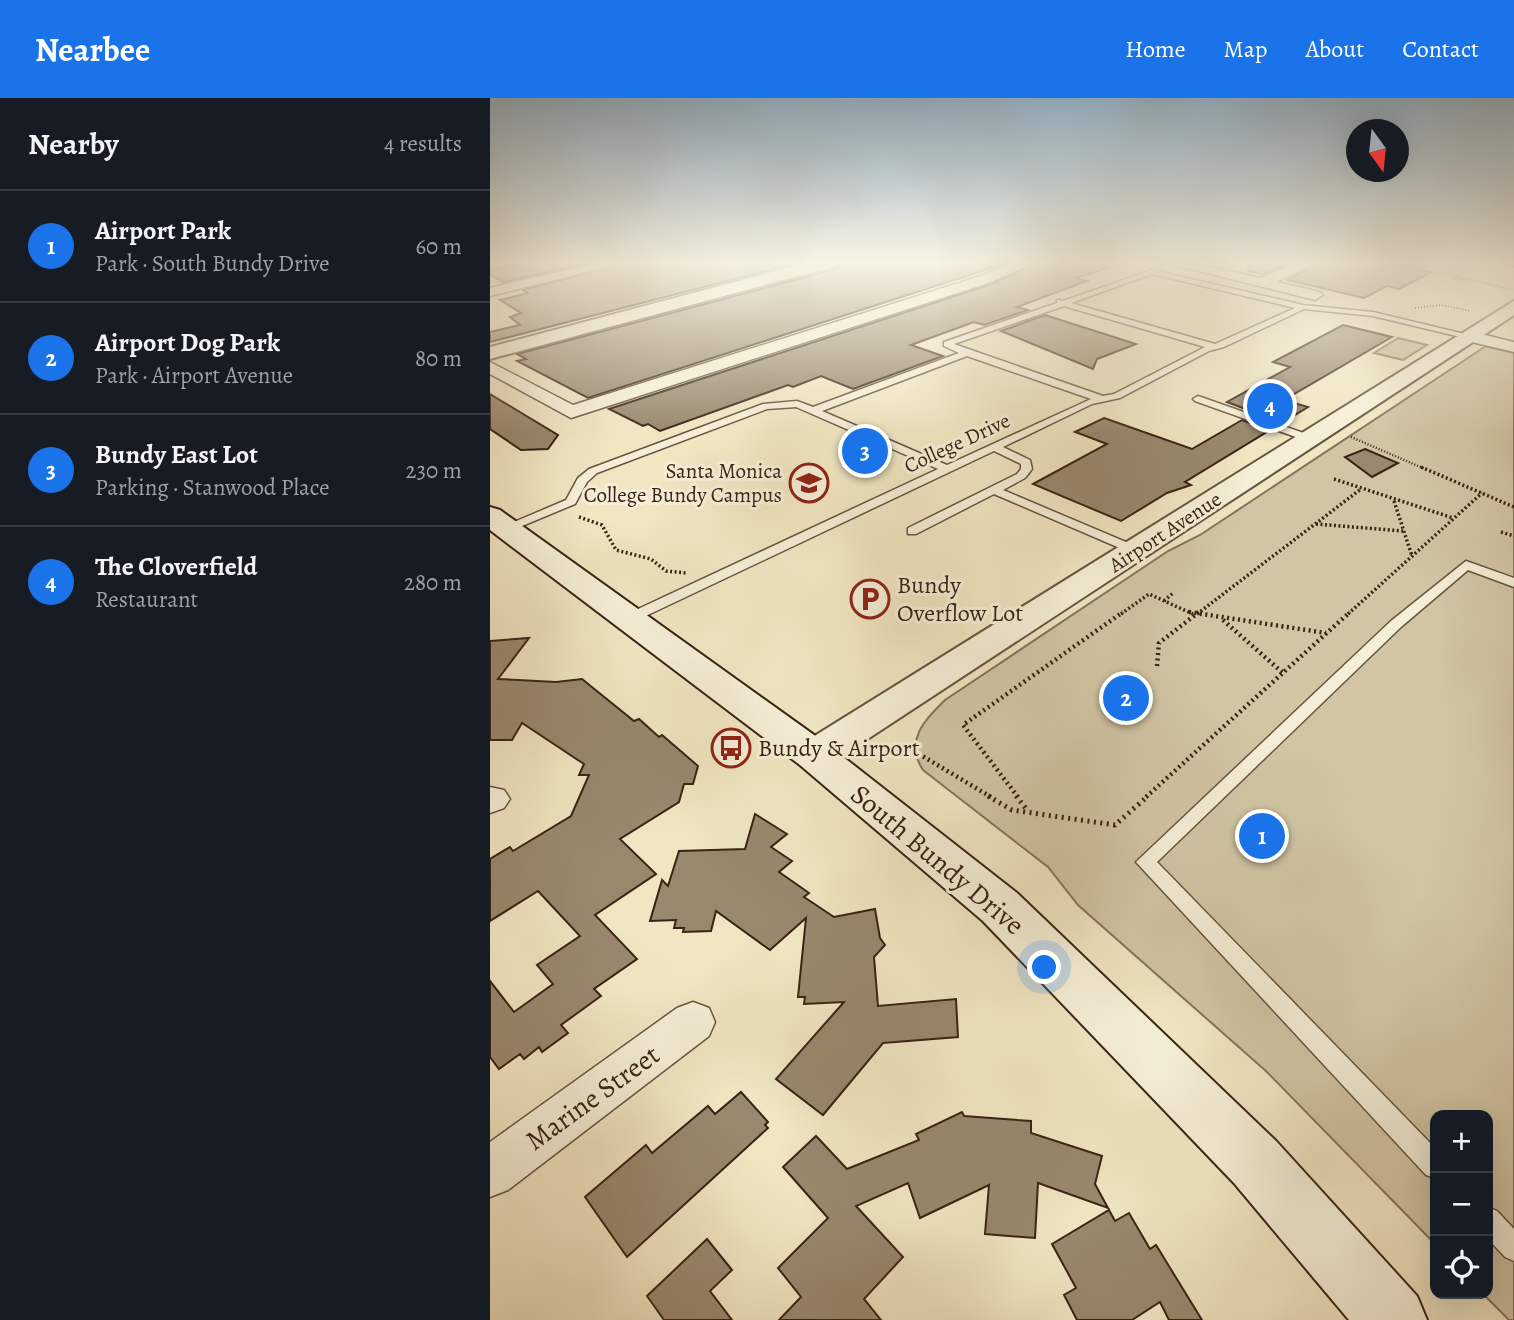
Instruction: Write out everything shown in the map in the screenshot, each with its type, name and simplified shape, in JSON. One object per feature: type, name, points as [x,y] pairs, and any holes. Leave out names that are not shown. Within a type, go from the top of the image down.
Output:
[{"type":"street","points":[[490,353],[616,319]]},
{"type":"street","points":[[490,367],[571,412],[861,319]]},
{"type":"street","name":"Airport Avenue","points":[[814,755],[1311,439],[1472,324],[1484,319]]},
{"type":"street","points":[[1472,324],[1514,347]]},
{"type":"street","name":"South Bundy Drive","points":[[498,522],[814,755],[1000,907],[1255,1162],[1393,1320]]},
{"type":"street","name":"Marine Street","points":[[490,1172],[693,1022]]},
{"type":"lane","points":[[1014,319],[947,344],[1102,399]]},
{"type":"lane","points":[[1119,319],[1216,347]]},
{"type":"lane","name":"College Drive","points":[[628,620],[946,468],[1102,399],[1117,396],[1189,357],[1277,319]]},
{"type":"lane","points":[[1423,319],[1472,324]]},
{"type":"lane","points":[[815,410],[967,353]]},
{"type":"lane","points":[[1198,399],[1311,439]]},
{"type":"lane","points":[[498,522],[571,502],[582,480],[593,471],[766,406],[797,404],[815,410],[946,468]]},
{"type":"lane","points":[[912,531],[1021,476],[1027,469],[1026,462],[995,447]]},
{"type":"lane","points":[[994,490],[1136,551]]},
{"type":"lane","points":[[1430,1161],[1145,862],[1396,624],[1465,565],[1514,583]]},
{"type":"lane","points":[[1493,1225],[1514,1248]]},
{"type":"path","points":[[1461,319],[1472,324]]},
{"type":"path","points":[[1345,434],[1514,507]]},
{"type":"path","points":[[1334,479],[1394,501],[1454,518]]},
{"type":"path","points":[[1157,666],[1159,643],[1361,489]]},
{"type":"path","points":[[909,748],[1013,810],[1115,825],[1482,494]]},
{"type":"path","points":[[1394,501],[1412,556]]},
{"type":"path","points":[[572,517],[595,520],[602,525],[607,531],[611,546],[616,550],[651,559],[666,571],[682,571],[688,579]]},
{"type":"path","points":[[1315,524],[1403,531]]},
{"type":"path","points":[[1501,532],[1514,536]]},
{"type":"path","points":[[1029,812],[963,725],[1149,593],[1195,615],[1327,633]]},
{"type":"path","points":[[1164,601],[1173,593]]},
{"type":"path","points":[[1222,620],[1283,673]]},
{"type":"shaded area","points":[[1398,338],[1427,345],[1403,360],[1374,353]]},
{"type":"shaded area","points":[[1486,346],[1514,353],[1514,1320],[1509,1320],[1488,1299],[1493,1299],[1493,1110],[1430,1110],[1430,1239],[1267,1072],[1078,905],[1048,867],[923,770],[918,760],[915,750],[919,732],[945,700],[1168,551],[1200,535]]},
{"type":"building","points":[[513,319],[579,319],[490,342],[490,332],[520,325]]},
{"type":"building","points":[[648,319],[833,319],[588,398],[517,361],[526,359],[517,354]]},
{"type":"building","points":[[885,319],[1002,319],[984,325],[974,322],[911,345],[943,356],[853,389],[821,376],[793,387],[788,385],[660,431],[648,424],[643,426],[609,409]]},
{"type":"building","points":[[1034,319],[1058,319],[1136,344],[1097,359],[1093,369],[1001,331]]},
{"type":"building","points":[[1343,325],[1392,337],[1284,400],[1308,407],[1282,423],[1227,402],[1290,367],[1273,362]]},
{"type":"building","points":[[490,394],[558,435],[548,449],[521,450],[490,429]]},
{"type":"building","points":[[1104,418],[1192,449],[1242,420],[1270,430],[1185,482],[1191,485],[1167,493],[1121,521],[1033,484],[1107,444],[1075,432]]},
{"type":"building","points":[[1365,449],[1398,463],[1372,477],[1345,457]]},
{"type":"building","points":[[529,638],[498,679],[556,682],[582,679],[634,721],[639,719],[659,737],[662,735],[698,766],[693,784],[684,784],[679,802],[620,839],[656,874],[595,915],[637,959],[594,989],[601,996],[561,1025],[568,1033],[542,1052],[539,1047],[524,1059],[520,1054],[499,1069],[490,1057],[490,981],[514,1012],[553,984],[537,965],[580,936],[538,891],[490,921],[490,859],[510,847],[513,851],[571,816],[589,775],[579,775],[584,764],[522,723],[512,740],[490,740],[490,641]]},
{"type":"building","points":[[755,814],[787,834],[771,847],[792,861],[779,872],[809,893],[804,897],[834,917],[875,909],[880,938],[885,945],[874,957],[878,1006],[956,999],[958,1037],[883,1043],[823,1115],[776,1079],[844,1002],[804,1004],[805,997],[798,997],[806,918],[770,950],[716,911],[711,931],[683,932],[684,928],[674,928],[676,920],[650,921],[662,880],[668,886],[679,851],[745,849]]},
{"type":"building","points":[[741,1092],[768,1122],[765,1125],[768,1128],[627,1257],[585,1197],[646,1145],[652,1153],[708,1106],[715,1114]]},
{"type":"building","points":[[962,1112],[964,1116],[1031,1121],[1031,1133],[1102,1156],[1095,1184],[1108,1208],[1038,1183],[1035,1238],[985,1234],[989,1185],[920,1218],[908,1183],[856,1206],[903,1257],[864,1299],[881,1320],[779,1320],[801,1297],[778,1268],[828,1218],[783,1167],[816,1136],[847,1169],[919,1140],[916,1134]]},
{"type":"building","points":[[1109,1210],[1115,1221],[1129,1213],[1150,1249],[1156,1245],[1202,1320],[1169,1320],[1160,1302],[1132,1320],[1077,1320],[1064,1295],[1076,1288],[1052,1244]]},
{"type":"building","points":[[707,1239],[732,1270],[710,1291],[732,1320],[664,1320],[647,1296]]},
{"type":"place","name":"The Cloverfield","points":[[1270,406]]},
{"type":"place","name":"Bundy East Lot","points":[[865,451]]},
{"type":"place","name":"Santa Monica College Bundy Campus","points":[[809,483]]},
{"type":"place","name":"Bundy Overflow Lot","points":[[870,599]]},
{"type":"place","name":"Airport Dog Park","points":[[1126,698]]},
{"type":"place","name":"Bundy & Airport","points":[[731,748]]},
{"type":"place","name":"Airport Park","points":[[1262,836]]}]
